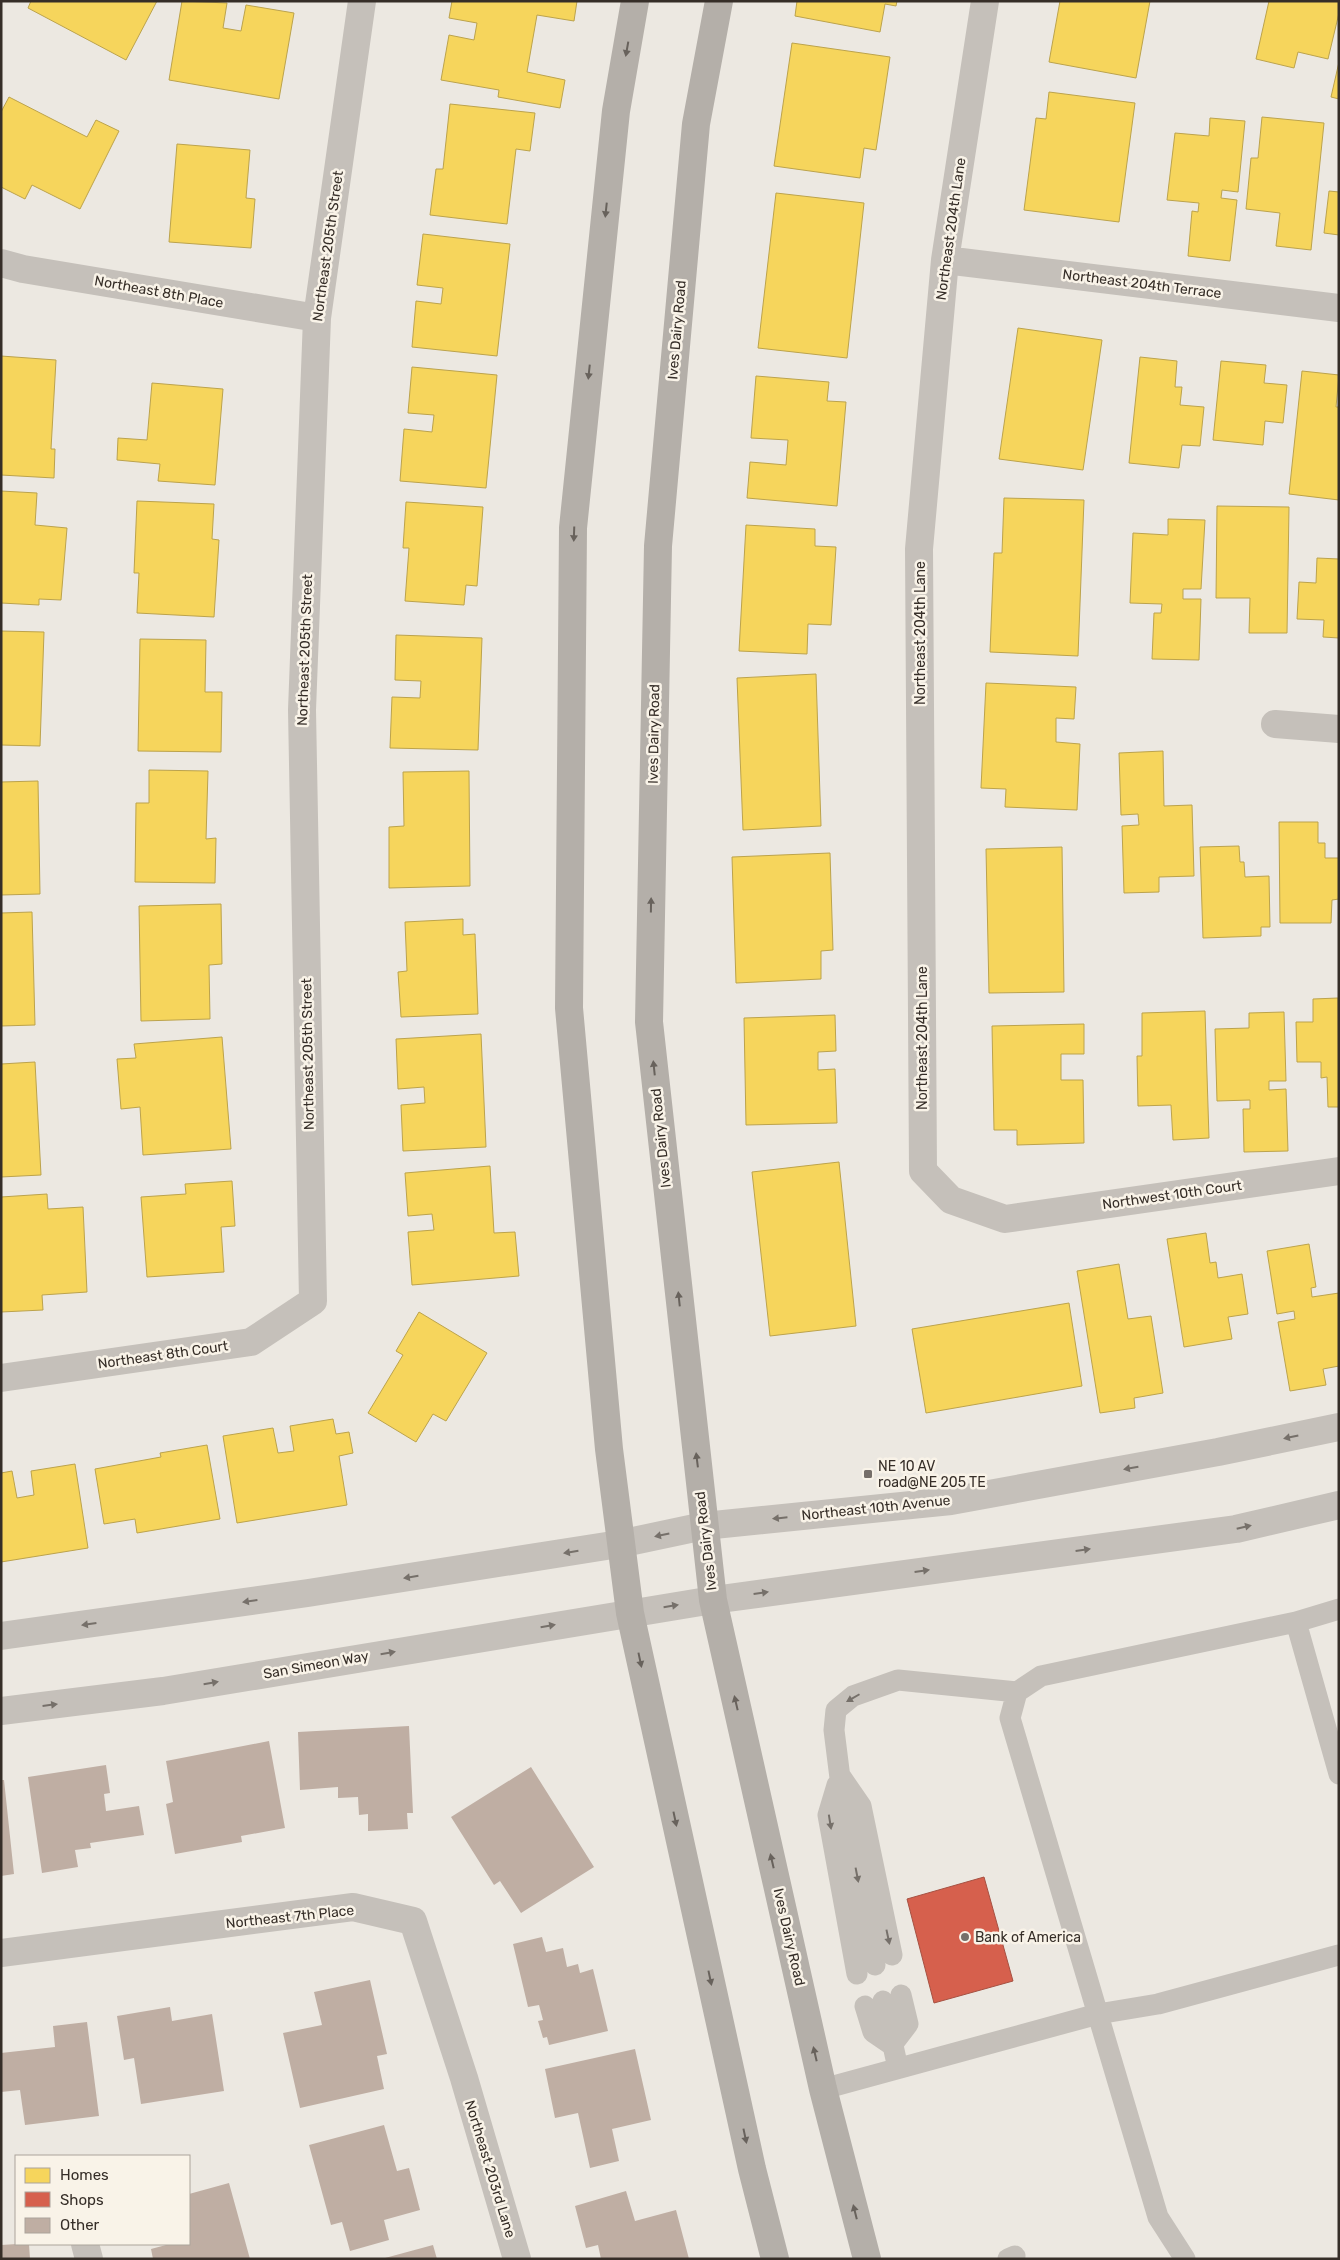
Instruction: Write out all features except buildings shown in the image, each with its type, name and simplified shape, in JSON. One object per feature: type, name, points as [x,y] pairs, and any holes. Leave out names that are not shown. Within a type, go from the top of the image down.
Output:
[{"type":"main road","points":[[635,1],[616,111],[573,528],[569,1008],[609,1449],[619,1544],[630,1613],[752,2169],[775,2259]]},
{"type":"main road","name":"Ives Dairy Road","points":[[719,1],[696,124],[658,546],[649,1022],[713,1600],[823,2089],[867,2259]]},
{"type":"street","name":"Northeast 205th Street","points":[[313,1301],[302,710],[317,318],[362,1]]},
{"type":"street","name":"Northeast 204th Lane","points":[[985,1],[945,260],[919,549],[923,1171],[951,1200],[1005,1219]]},
{"type":"street","name":"Northeast 204th Terrace","points":[[945,260],[1339,308]]},
{"type":"street","name":"Northeast 8th Place","points":[[1,263],[23,269],[317,318]]},
{"type":"street","points":[[1275,724],[1339,729]]},
{"type":"street","name":"Northwest 10th Court","points":[[1005,1219],[1339,1171]]},
{"type":"street","name":"Northeast 8th Court","points":[[1,1378],[251,1342],[313,1301]]},
{"type":"street","name":"Northeast 10th Avenue","points":[[619,1544],[704,1526],[951,1501],[1218,1452],[1339,1427]]},
{"type":"street","points":[[630,1613],[1236,1529],[1339,1505]]},
{"type":"street","points":[[1,1636],[308,1594],[619,1544]]},
{"type":"street","name":"San Simeon Way","points":[[1,1711],[163,1691],[630,1613]]},
{"type":"street","name":"Northeast 7th Place","points":[[1,1953],[353,1907],[413,1921],[464,2078]]},
{"type":"street","name":"Northeast 203rd Lane","points":[[464,2078],[517,2259]]},
{"type":"street","points":[[85,2245],[89,2259]]},
{"type":"lane","points":[[839,1775],[861,1806],[875,1965],[828,1815],[839,1775],[834,1730],[836,1710],[853,1696],[898,1680],[1017,1692],[1041,1676],[1296,1622],[1339,1609]]},
{"type":"lane","points":[[1296,1622],[1339,1774]]},
{"type":"lane","points":[[1017,1692],[1010,1718],[1158,2217],[1185,2259]]},
{"type":"lane","points":[[823,2089],[1098,2014],[1158,2004],[1339,1954]]},
{"type":"lane","points":[[892,2045],[908,2024],[883,2001],[873,2032],[892,2045],[898,2068]]},
{"type":"place","name":"NE 10 AV road@NE 205 TE","points":[[868,1474]]},
{"type":"place","name":"Bank of America","points":[[965,1937]]}]
